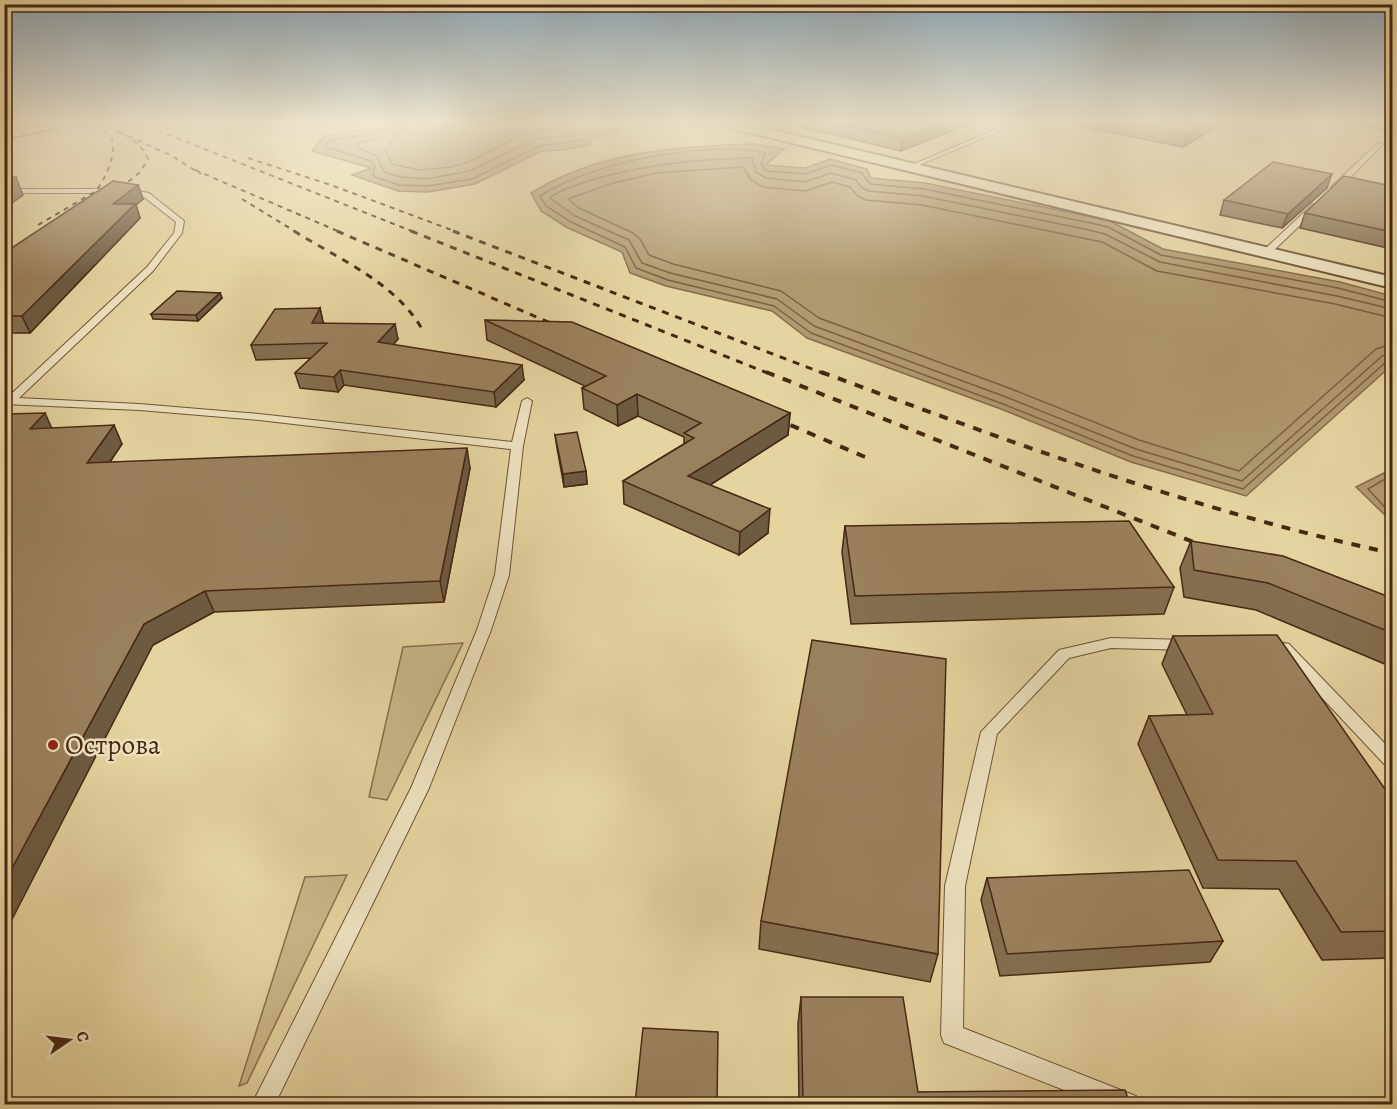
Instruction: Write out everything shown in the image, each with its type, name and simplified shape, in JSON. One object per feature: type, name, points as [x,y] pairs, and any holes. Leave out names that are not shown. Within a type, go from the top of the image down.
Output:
[{"type":"street","points":[[943,175],[1392,283]]},
{"type":"lane","points":[[1267,252],[1348,175]]},
{"type":"lane","points":[[4,191],[128,191],[146,195],[180,221],[178,233],[150,269],[7,401]]},
{"type":"lane","points":[[7,401],[139,407],[517,446]]},
{"type":"lane","points":[[263,1104],[420,788],[484,630],[502,575],[517,446],[527,401]]},
{"type":"lane","points":[[1128,1104],[952,1035],[956,886],[989,732],[1064,654],[1111,643],[1202,645]]},
{"type":"lane","points":[[1271,647],[1282,647],[1392,761]]},
{"type":"shaded area","points":[[463,643],[387,800],[369,797],[403,647]]},
{"type":"shaded area","points":[[347,875],[247,1083],[239,1086],[305,877]]},
{"type":"water","points":[[352,175],[494,175],[475,184],[428,192],[398,191]]},
{"type":"water","points":[[567,175],[870,175],[871,178],[925,183],[1110,221],[1163,249],[1340,282],[1392,296],[1392,365],[1246,496],[1131,462],[1001,409],[807,338],[772,311],[666,286],[630,273],[622,252],[568,228],[541,211],[531,193]]},
{"type":"water","points":[[1392,469],[1392,522],[1356,487]]},
{"type":"building","points":[[1257,175],[1331,175],[1288,214],[1224,200]]},
{"type":"building","points":[[1344,176],[1392,186],[1392,232],[1305,213]]},
{"type":"building","points":[[4,177],[16,177],[4,185]]},
{"type":"building","points":[[113,181],[138,185],[113,204],[135,204],[22,316],[4,316],[4,253]]},
{"type":"building","points":[[177,291],[220,293],[196,315],[151,314]]},
{"type":"building","points":[[320,308],[312,323],[395,324],[378,342],[522,365],[494,392],[340,370],[334,377],[295,373],[327,343],[251,345],[275,309]]},
{"type":"building","points":[[485,320],[572,322],[790,413],[688,476],[770,509],[740,532],[623,481],[694,438],[684,433],[701,423],[637,394],[617,405],[582,388],[606,376]]},
{"type":"building","name":"Острова","points":[[45,413],[30,429],[114,425],[87,463],[467,448],[440,581],[205,591],[144,624],[4,883],[4,414]]},
{"type":"building","points":[[577,432],[586,471],[563,474],[555,435]]},
{"type":"building","points":[[1129,521],[1174,587],[855,596],[845,526]]},
{"type":"building","points":[[1191,541],[1283,556],[1392,598],[1392,633],[1268,583],[1194,570]]},
{"type":"building","points":[[1277,635],[1392,799],[1392,931],[1341,932],[1296,861],[1218,860],[1149,716],[1213,714],[1173,636]]},
{"type":"building","points":[[812,640],[946,659],[938,954],[761,921]]},
{"type":"building","points":[[1189,870],[1223,941],[1007,954],[987,878]]},
{"type":"building","points":[[801,997],[903,997],[918,1092],[1125,1090],[1130,1104],[803,1104]]},
{"type":"building","points":[[643,1028],[718,1032],[717,1104],[635,1104]]},
{"type":"railway","points":[[38,225],[96,191],[106,175]]},
{"type":"railway","points":[[115,193],[137,175]]},
{"type":"railway","points":[[206,175],[340,232]]},
{"type":"railway","points":[[270,175],[414,232]]},
{"type":"railway","points":[[300,175],[457,232]]},
{"type":"railway","points":[[242,199],[296,232]]},
{"type":"railway","points":[[294,231],[381,285],[411,313],[422,329]]},
{"type":"railway","points":[[337,231],[562,328]]},
{"type":"railway","points":[[411,231],[770,374]]},
{"type":"railway","points":[[453,231],[825,374]]},
{"type":"railway","points":[[766,372],[1206,547]]},
{"type":"railway","points":[[821,372],[1032,449],[1175,496],[1319,536],[1392,553]]},
{"type":"railway","points":[[774,418],[872,460]]},
{"type":"place","name":"Острова","points":[[53,745]]}]
